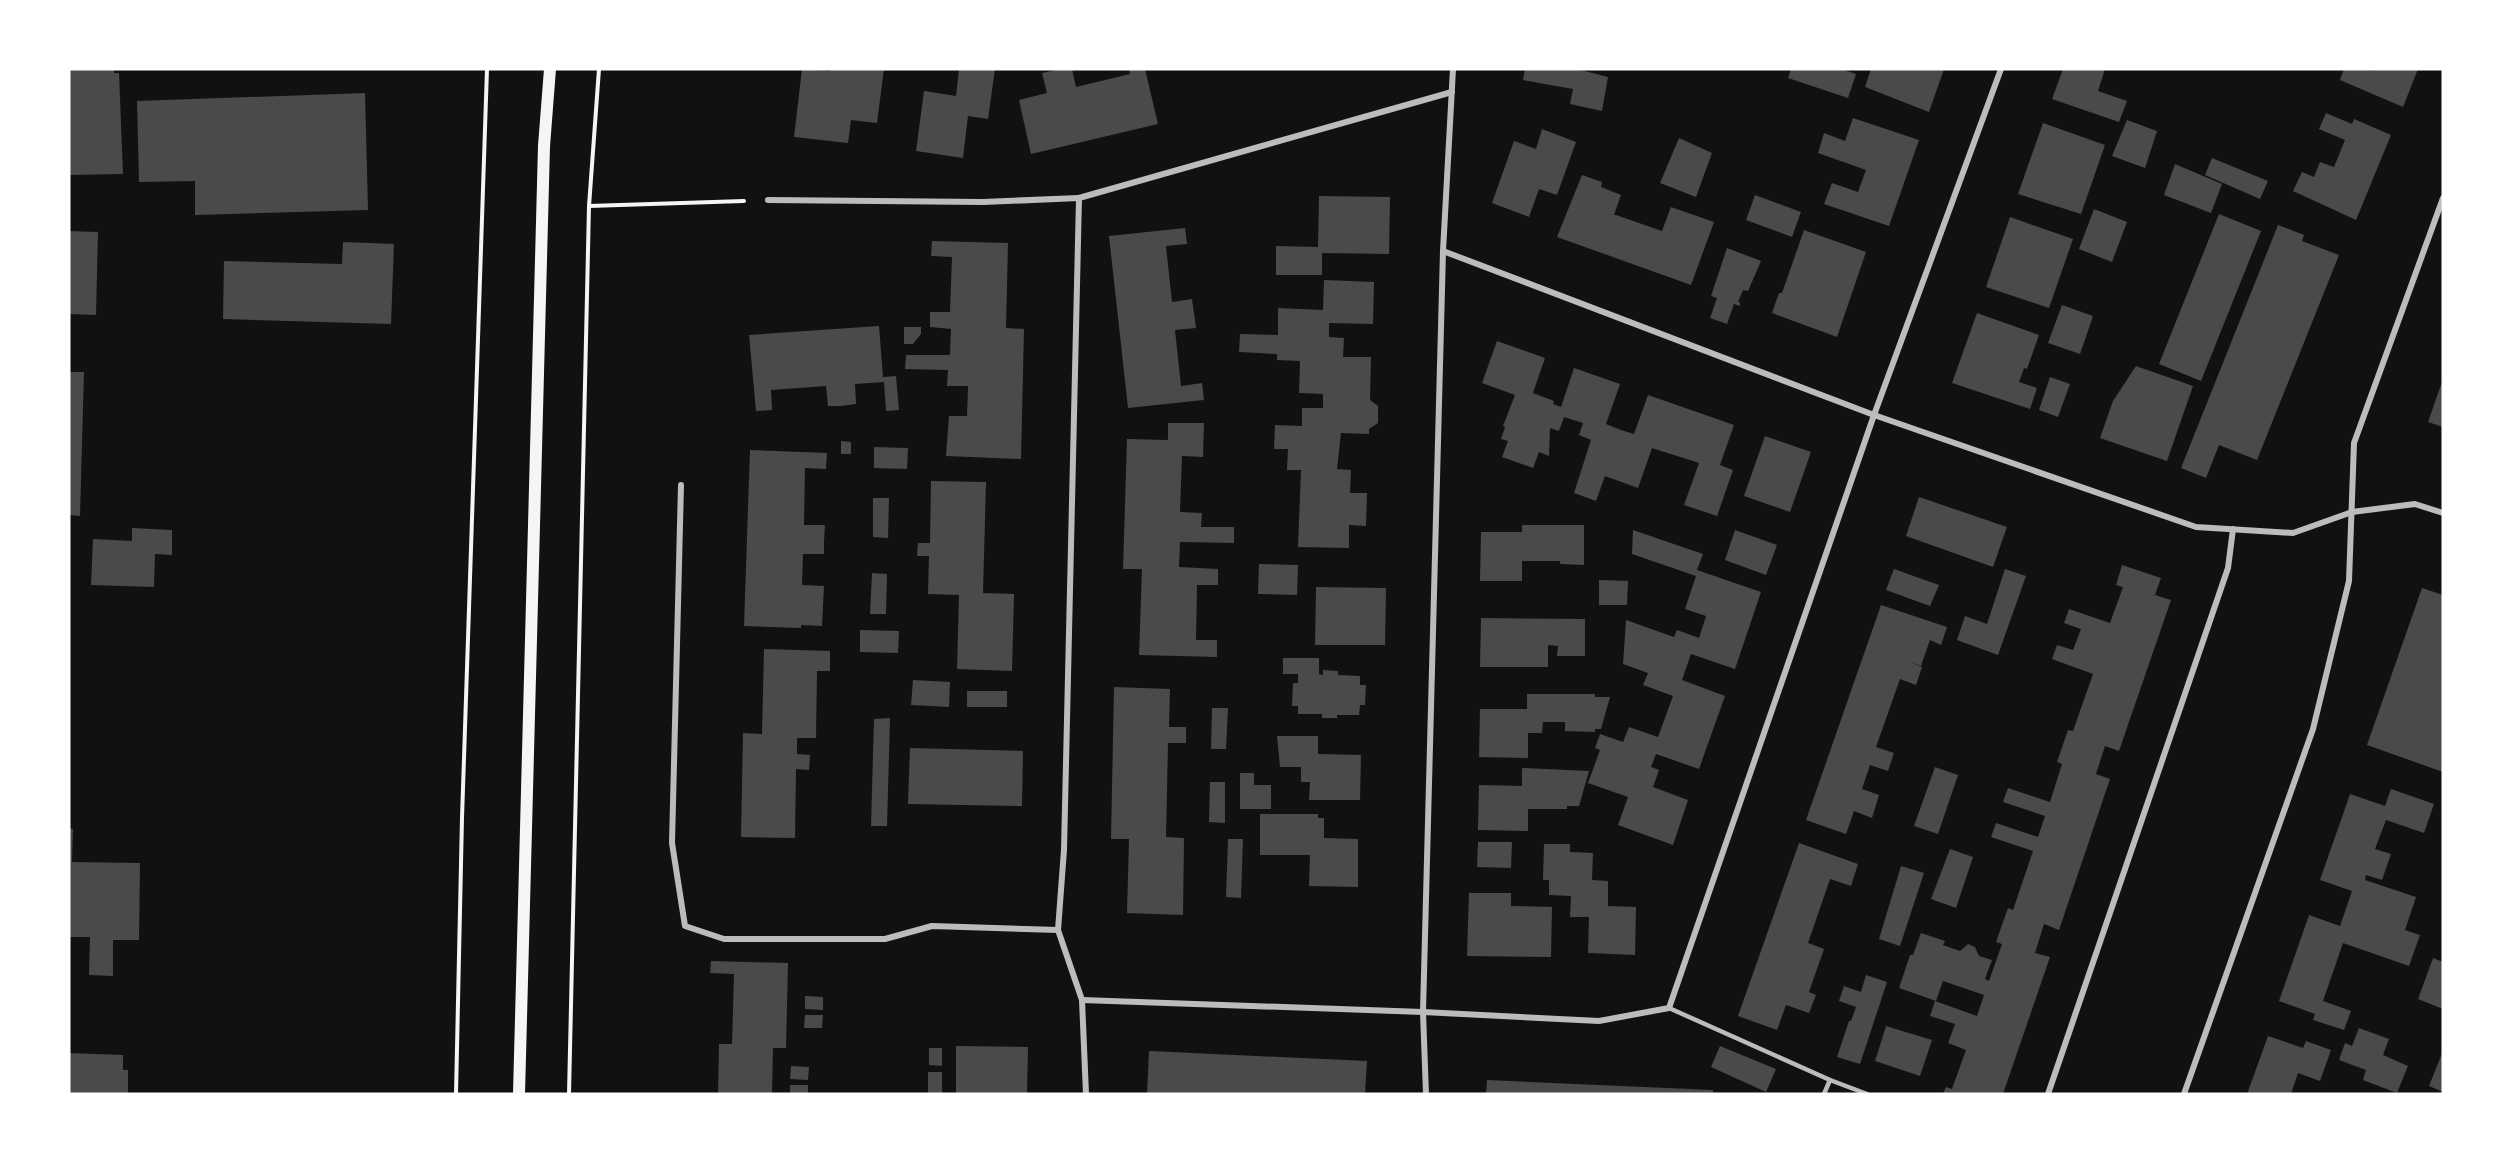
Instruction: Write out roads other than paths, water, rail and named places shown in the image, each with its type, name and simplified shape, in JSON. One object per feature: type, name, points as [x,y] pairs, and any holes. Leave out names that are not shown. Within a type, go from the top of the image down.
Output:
[{"type":"main road","points":[[519,1094],[543,159],[550,69]]},
{"type":"street","points":[[1426,1094],[1423,1012],[1443,250],[1454,69]]},
{"type":"street","points":[[1082,1000],[1423,1012],[1599,1021],[1669,1008],[1874,415],[2001,69]]},
{"type":"street","points":[[768,200],[983,202],[1079,198],[1452,92]]},
{"type":"street","points":[[1079,198],[1064,850],[1058,930],[1082,1000],[1086,1094]]},
{"type":"street","points":[[2184,1094],[2313,729],[2349,581],[2354,443],[2443,198]]},
{"type":"street","points":[[1443,250],[1874,415],[2196,527],[2293,533],[2352,512],[2415,504],[2443,513]]},
{"type":"street","points":[[681,485],[672,843],[685,926],[724,939],[885,939],[932,926],[1058,930]]},
{"type":"street","points":[[2048,1094],[2228,568],[2233,529]]},
{"type":"lane","points":[[1669,1008],[1830,1080],[1867,1094]]},
{"type":"lane","points":[[1824,1094],[1830,1080]]}]
